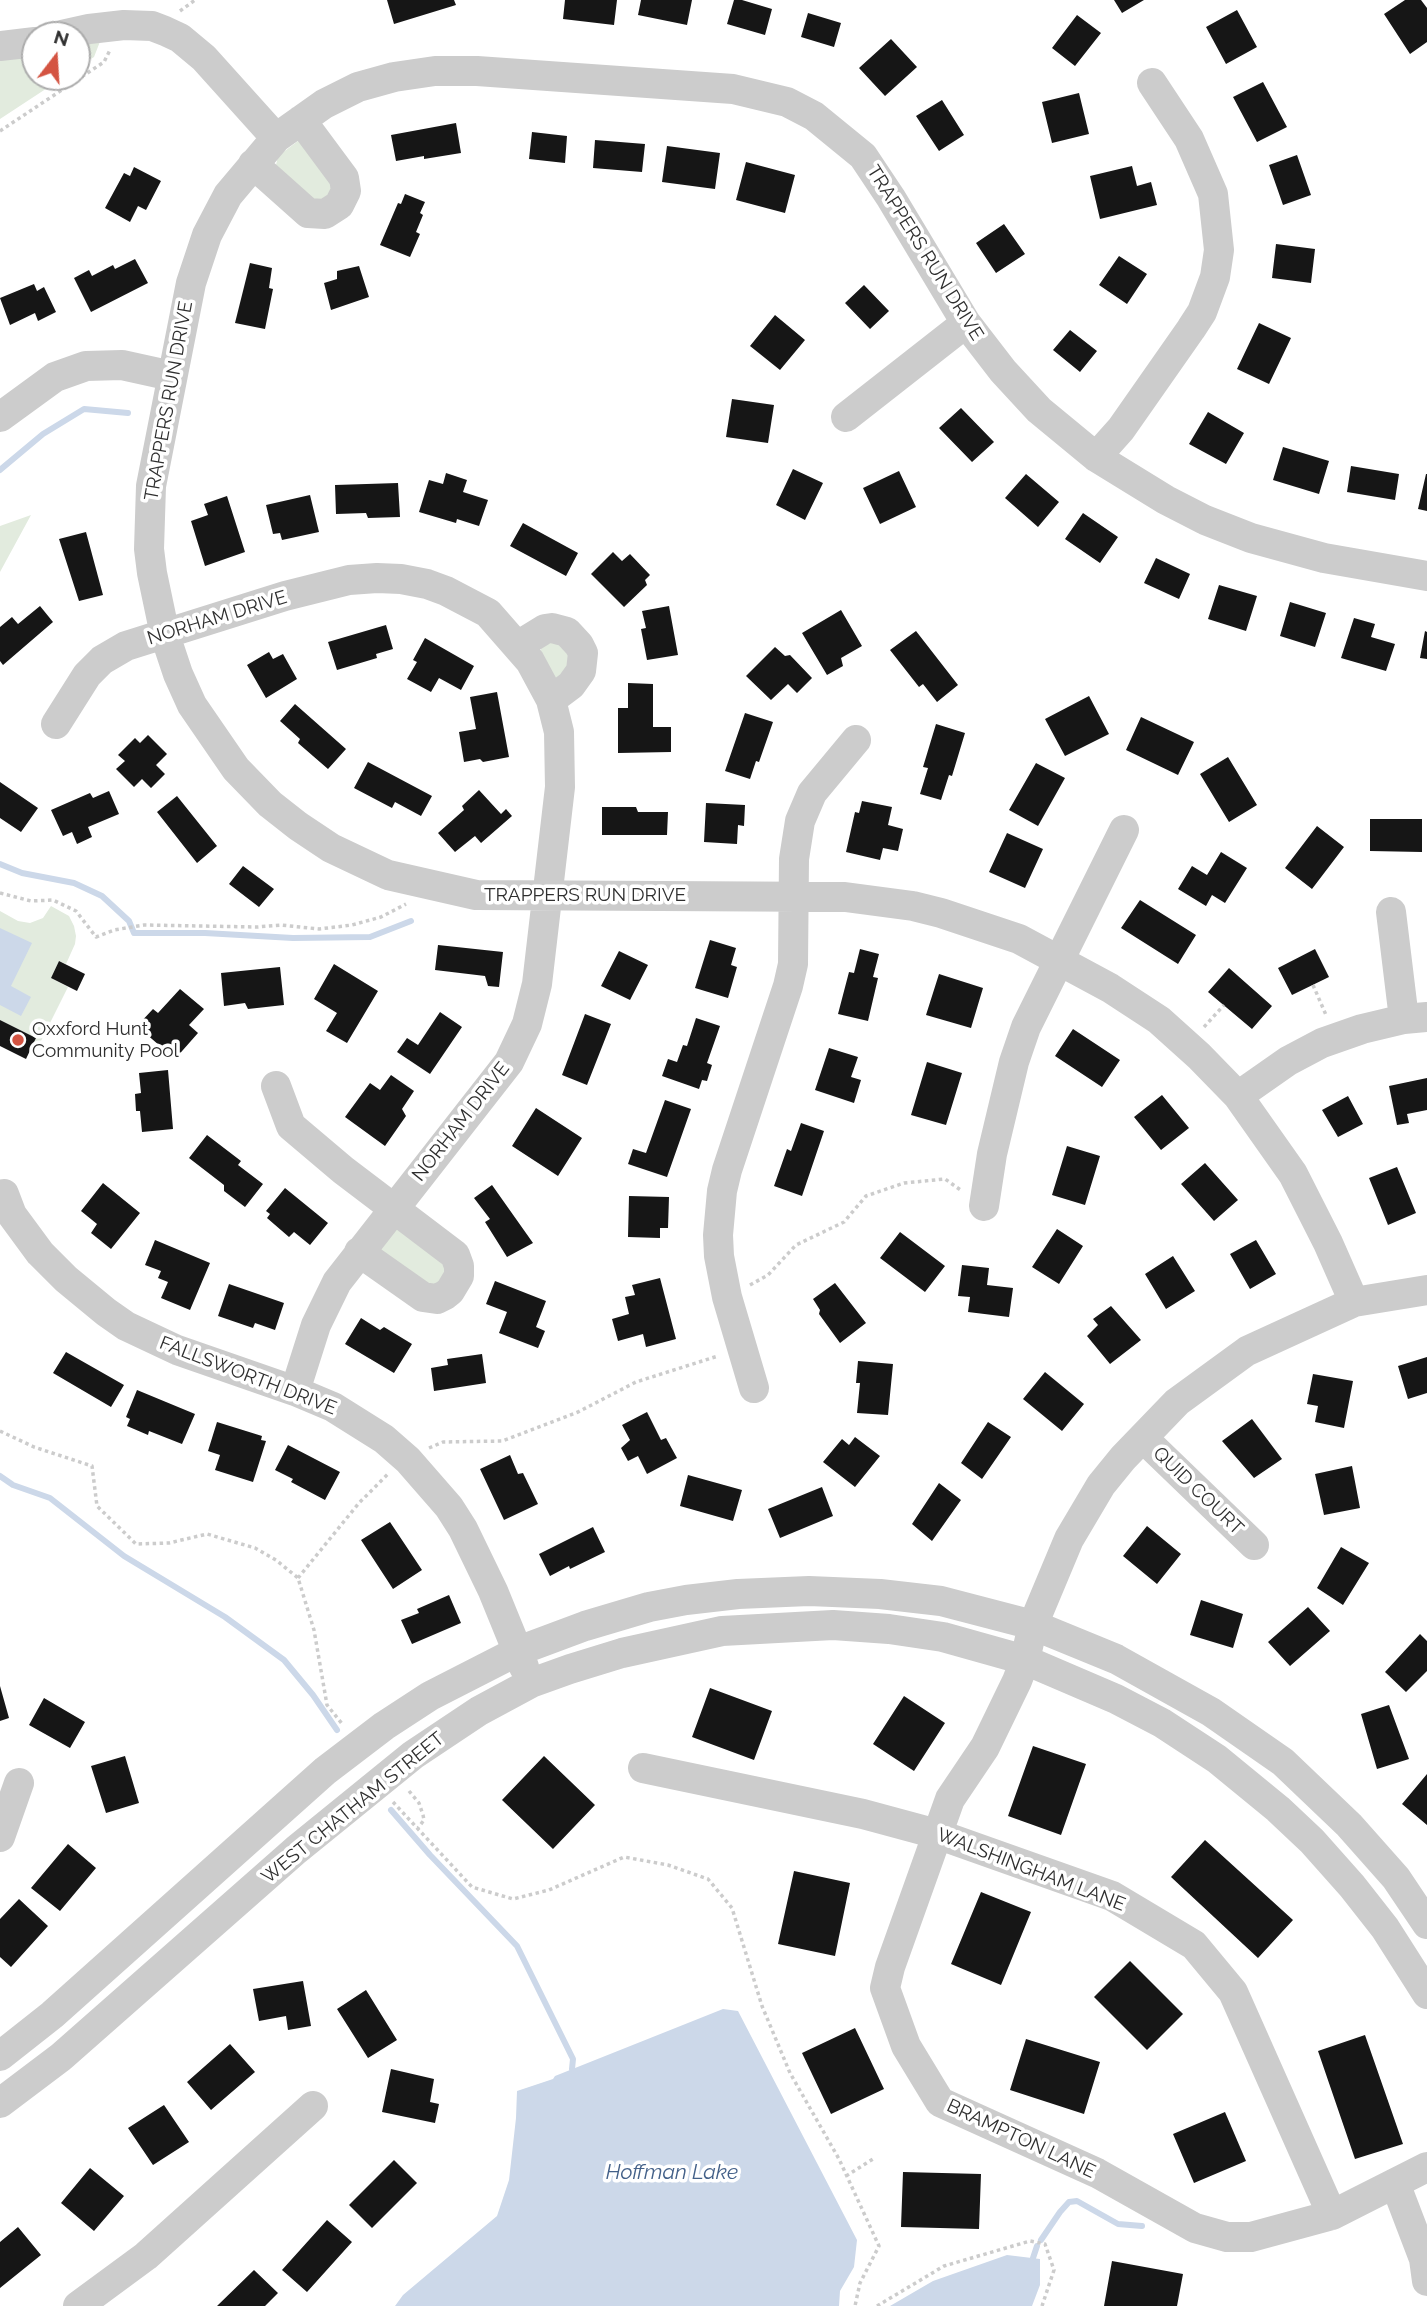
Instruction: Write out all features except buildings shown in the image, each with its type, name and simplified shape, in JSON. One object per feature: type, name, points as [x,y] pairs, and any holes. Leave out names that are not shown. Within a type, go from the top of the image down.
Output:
[{"type":"street","points":[[91,29],[124,25],[152,26],[180,38],[204,58],[276,138]]},
{"type":"street","points":[[0,46],[21,44]]},
{"type":"street","name":"TRAPPERS RUN DRIVE","points":[[1354,1302],[1293,1174],[1238,1096],[1188,1045],[1149,1014],[1110,988],[1018,939],[941,912],[845,897],[476,895],[388,875],[331,848],[270,804],[236,769],[192,705],[165,635],[151,561],[151,486],[198,258],[214,219],[228,195],[276,138],[324,104],[358,88],[394,77],[435,71],[477,71],[733,89],[787,102],[814,116],[863,156],[966,323],[1003,372],[1039,410],[1096,457],[1166,500],[1205,520],[1251,538],[1324,558],[1427,576]]},
{"type":"street","points":[[1096,457],[1121,429],[1191,329],[1202,312],[1215,277],[1219,250],[1213,194],[1189,138],[1152,83]]},
{"type":"street","points":[[253,164],[308,213],[325,215],[339,205],[346,191],[344,178],[301,120]]},
{"type":"street","points":[[846,417],[966,323]]},
{"type":"street","points":[[0,417],[55,377],[86,366],[122,365],[172,376]]},
{"type":"street","name":"NORHAM DRIVE","points":[[56,724],[79,685],[102,660],[126,646],[297,593],[349,580],[377,578],[427,584],[488,612],[519,645],[538,673],[551,700],[559,732],[561,767],[537,984],[520,1040],[509,1062],[359,1252],[326,1302],[295,1391]]},
{"type":"street","points":[[519,645],[545,629],[552,628],[567,632],[579,645],[583,653],[581,671],[570,685],[551,700]]},
{"type":"street","points":[[754,1388],[727,1297],[719,1256],[722,1191],[793,964],[793,859],[805,806],[827,774],[856,740]]},
{"type":"street","points":[[984,1206],[992,1154],[1014,1062],[1026,1027],[1124,830]]},
{"type":"street","points":[[1238,1096],[1288,1061],[1336,1038],[1415,1018],[1391,912]]},
{"type":"street","points":[[276,1086],[291,1126],[343,1170],[455,1255],[459,1276],[450,1291],[437,1299],[422,1297],[359,1252]]},
{"type":"street","name":"FALLSWORTH DRIVE","points":[[4,1194],[12,1215],[40,1254],[74,1287],[127,1326],[177,1350],[333,1407],[384,1439],[408,1460],[449,1507],[474,1549],[531,1683]]},
{"type":"street","name":"BRAMPTON LANE","points":[[1427,1290],[1354,1302],[1247,1351],[1177,1402],[1101,1485],[1069,1539],[1033,1625],[1017,1681],[985,1747],[950,1799],[890,1967],[885,1988],[906,2046],[940,2102],[1097,2174],[1195,2228],[1227,2237],[1251,2237],[1332,2215],[1427,2167]]},
{"type":"street","name":"QUID COURT","points":[[1143,1438],[1254,1545]]},
{"type":"street","name":"WEST CHATHAM STREET","points":[[0,2056],[52,2015],[354,1748],[430,1696],[517,1651],[585,1626],[649,1607],[738,1594],[809,1591],[880,1594],[941,1601],[1033,1625],[1128,1666],[1212,1712],[1283,1762],[1349,1825],[1396,1878],[1427,1924]]},
{"type":"street","name":"WEST CHATHAM STREET","points":[[0,2103],[61,2057],[296,1850],[413,1755],[479,1711],[531,1683],[622,1653],[722,1631],[833,1625],[943,1637],[1025,1660],[1116,1699],[1162,1723],[1246,1782],[1312,1841],[1352,1885],[1385,1928],[1427,1994]]},
{"type":"street","name":"WALSHINGHAM LANE","points":[[643,1768],[863,1814],[937,1834],[1112,1896],[1194,1945],[1233,1992],[1332,2215]]},
{"type":"street","points":[[0,1837],[19,1783]]},
{"type":"street","points":[[78,2306],[146,2256],[313,2106]]},
{"type":"street","points":[[1395,2183],[1424,2259],[1427,2281]]},
{"type":"path","points":[[0,131],[104,62],[124,25]]},
{"type":"path","points":[[0,893],[31,901],[54,900],[76,911],[96,937],[118,929],[144,925],[281,925],[319,929],[352,925],[381,917],[405,905],[417,883]]},
{"type":"path","points":[[1313,985],[1336,1038]]},
{"type":"path","points":[[1188,1045],[1224,1005]]},
{"type":"path","points":[[727,1297],[768,1275],[796,1245],[844,1222],[866,1196],[883,1189],[904,1183],[945,1178],[984,1206]]},
{"type":"path","points":[[429,1448],[443,1442],[502,1441],[578,1412],[636,1382],[741,1348]]},
{"type":"path","points":[[0,1431],[34,1447],[92,1466],[96,1506],[136,1544],[169,1543],[207,1534],[254,1548],[276,1560],[298,1578],[314,1630],[327,1705],[343,1725]]},
{"type":"path","points":[[298,1578],[359,1503],[395,1467]]},
{"type":"path","points":[[405,1786],[419,1803],[423,1815],[424,1820],[418,1828]]},
{"type":"path","points":[[392,1800],[472,1886],[513,1899],[549,1890],[624,1857],[668,1865],[708,1879],[732,1908],[762,2006],[785,2062],[846,2176],[879,2246],[860,2283],[855,2306]]},
{"type":"path","points":[[846,2176],[873,2159]]},
{"type":"path","points":[[877,2306],[944,2266],[1030,2241],[1045,2244],[1054,2270],[1042,2306]]},
{"type":"shaded area","points":[[101,39],[91,59],[91,42]]},
{"type":"shaded area","points":[[21,56],[21,91],[43,91],[0,119],[0,58]]},
{"type":"shaded area","points":[[298,141],[302,141],[332,175],[332,195],[318,204],[276,165],[278,156]]},
{"type":"shaded area","points":[[31,515],[0,572],[0,526]]},
{"type":"shaded area","points":[[551,639],[574,652],[561,680],[554,678],[540,652],[543,644]]},
{"type":"shaded area","points":[[51,906],[69,916],[76,936],[66,964],[59,961],[51,978],[68,987],[39,1045],[34,1042],[36,1038],[0,1020],[0,911],[18,921],[30,923],[43,918]]},
{"type":"shaded area","points":[[400,1225],[451,1272],[431,1290],[380,1249]]},
{"type":"water","points":[[0,928],[32,943],[11,986],[31,997],[21,1016],[0,1005]]},
{"type":"water","name":"Hoffman Lake","points":[[723,2009],[738,2011],[857,2240],[854,2267],[840,2291],[839,2306],[395,2306],[403,2295],[497,2216],[509,2180],[517,2091],[553,2079]]},
{"type":"water","points":[[1007,2255],[1040,2259],[1040,2285],[1032,2306],[890,2306],[933,2281]]},
{"type":"waterway","points":[[0,470],[43,434],[84,409],[128,413]]},
{"type":"waterway","points":[[0,864],[22,873],[74,883],[102,896],[129,921],[134,933],[205,933],[293,938],[370,937],[411,921]]},
{"type":"waterway","points":[[0,1476],[13,1485],[50,1498],[124,1556],[225,1617],[284,1660],[337,1730]]},
{"type":"waterway","points":[[391,1810],[517,1946],[573,2059],[572,2069],[575,2074]]},
{"type":"waterway","points":[[1041,2240],[1069,2202],[1077,2201],[1118,2224],[1142,2226]]},
{"type":"waterway","points":[[1033,2258],[1037,2246]]},
{"type":"place","name":"Oxxford Hunt Community Pool","points":[[18,1040]]}]
